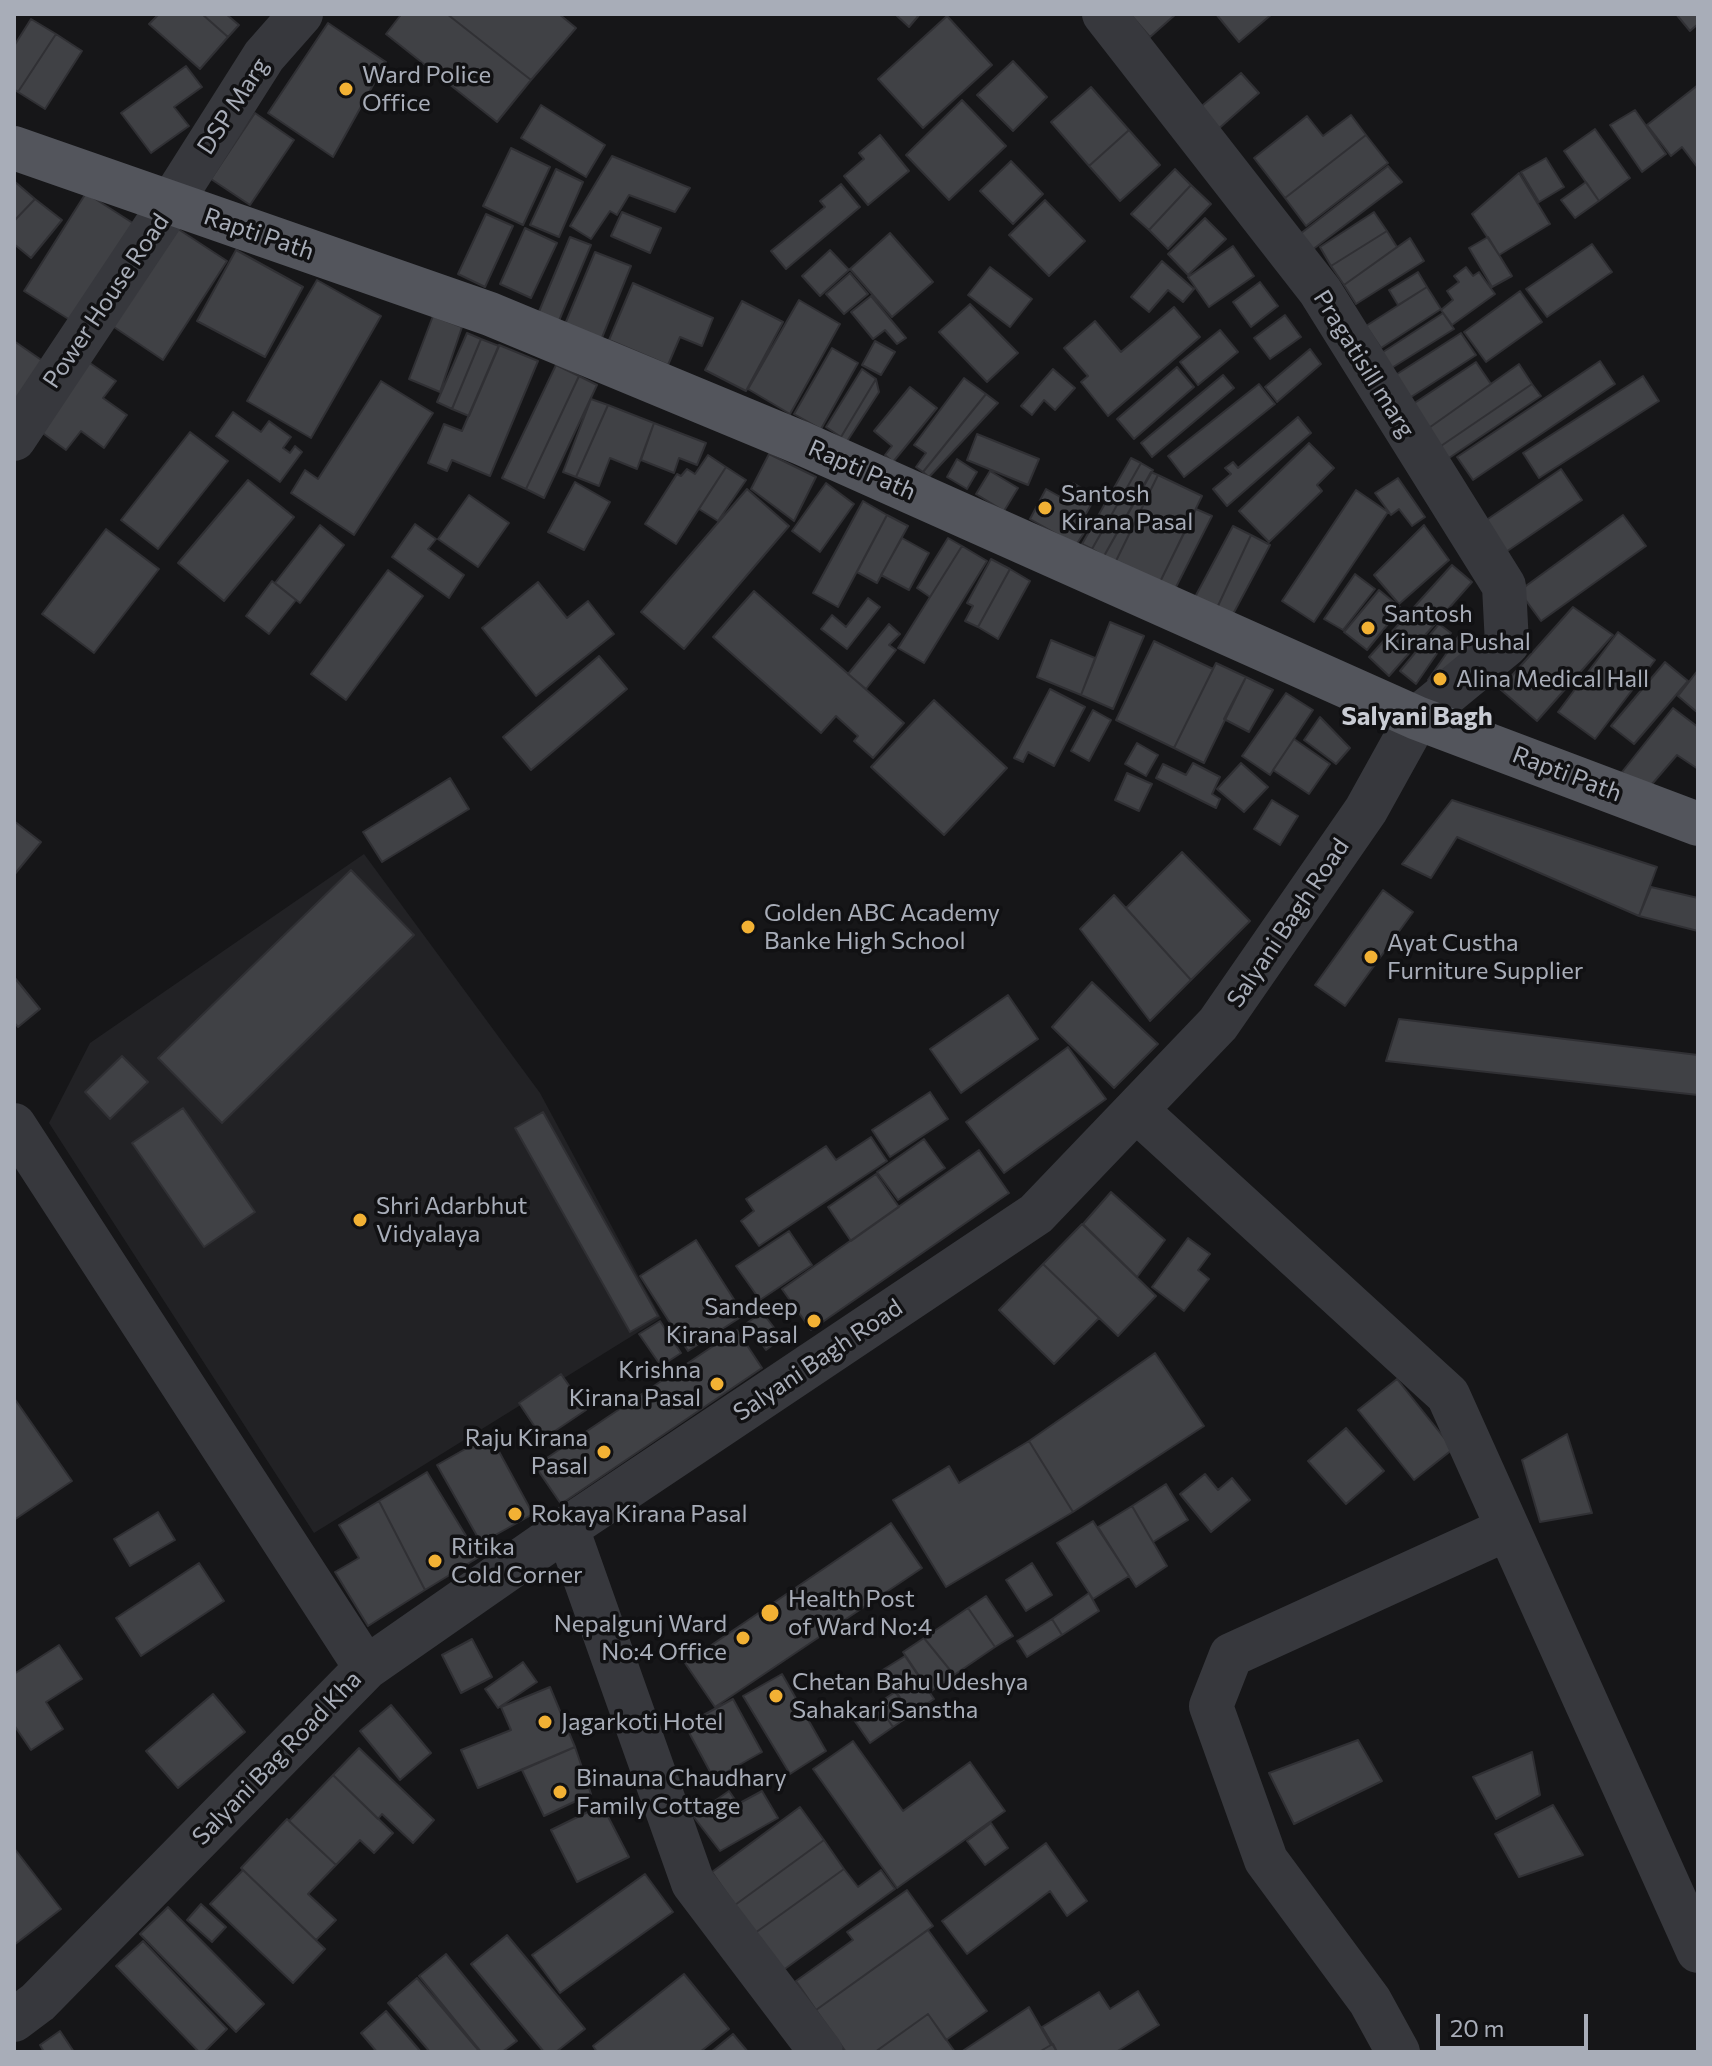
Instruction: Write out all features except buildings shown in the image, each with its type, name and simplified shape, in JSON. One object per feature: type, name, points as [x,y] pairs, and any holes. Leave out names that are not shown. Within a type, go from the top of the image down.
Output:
[{"type":"main road","name":"Rapti Path","points":[[14,148],[490,314],[801,443],[1417,718],[1698,824]]},
{"type":"street","name":"DSP Marg","points":[[171,203],[264,56],[301,14]]},
{"type":"street","name":"Pragatisill marg","points":[[1104,14],[1320,291],[1504,586],[1507,644],[1417,718]]},
{"type":"street","name":"Power House Road","points":[[14,439],[171,203]]},
{"type":"street","name":"Salyani Bagh Road","points":[[567,1528],[1036,1214],[1218,1024],[1255,975],[1366,810],[1417,718]]},
{"type":"street","points":[[1136,1110],[1448,1395],[1698,1951]]},
{"type":"street","points":[[14,1125],[366,1668]]},
{"type":"street","points":[[567,1528],[693,1883],[821,2052]]},
{"type":"street","name":"Salyani Bag Road Kha","points":[[14,2020],[38,2002],[366,1668],[567,1528]]},
{"type":"street","points":[[1398,2052],[1370,2001],[1266,1860],[1211,1706],[1231,1655],[1507,1529]]},
{"type":"shaded area","name":"Shri Adarbhut Vidyalaya","points":[[364,854],[540,1093],[661,1318],[314,1533],[49,1123],[90,1043]]},
{"type":"place","name":"Ward Police Office","points":[[346,89]]},
{"type":"place","name":"Santosh Kirana Pasal","points":[[1045,508]]},
{"type":"place","name":"Santosh Kirana Pushal","points":[[1368,628]]},
{"type":"place","name":"Alina Medical Hall","points":[[1440,679]]},
{"type":"place","name":"Golden ABC Academy Banke High School","points":[[748,927]]},
{"type":"place","name":"Ayat Custha Furniture Supplier","points":[[1371,957]]},
{"type":"place","name":"Shri Adarbhut Vidyalaya","points":[[360,1220]]},
{"type":"place","name":"Sandeep Kirana Pasal","points":[[814,1321]]},
{"type":"place","name":"Krishna Kirana Pasal","points":[[717,1384]]},
{"type":"place","name":"Raju Kirana Pasal","points":[[604,1452]]},
{"type":"place","name":"Rokaya Kirana Pasal","points":[[515,1514]]},
{"type":"place","name":"Ritika Cold Corner","points":[[435,1561]]},
{"type":"place","name":"Health Post of Ward No:4","points":[[770,1613]]},
{"type":"place","name":"Nepalgunj Ward No:4 Office","points":[[743,1638]]},
{"type":"place","name":"Chetan Bahu Udeshya Sahakari Sanstha","points":[[776,1696]]},
{"type":"place","name":"Jagarkoti Hotel","points":[[545,1722]]},
{"type":"place","name":"Binauna Chaudhary Family Cottage","points":[[560,1792]]},
{"type":"district","name":"Salyani Bagh","points":[[1417,716]]}]
